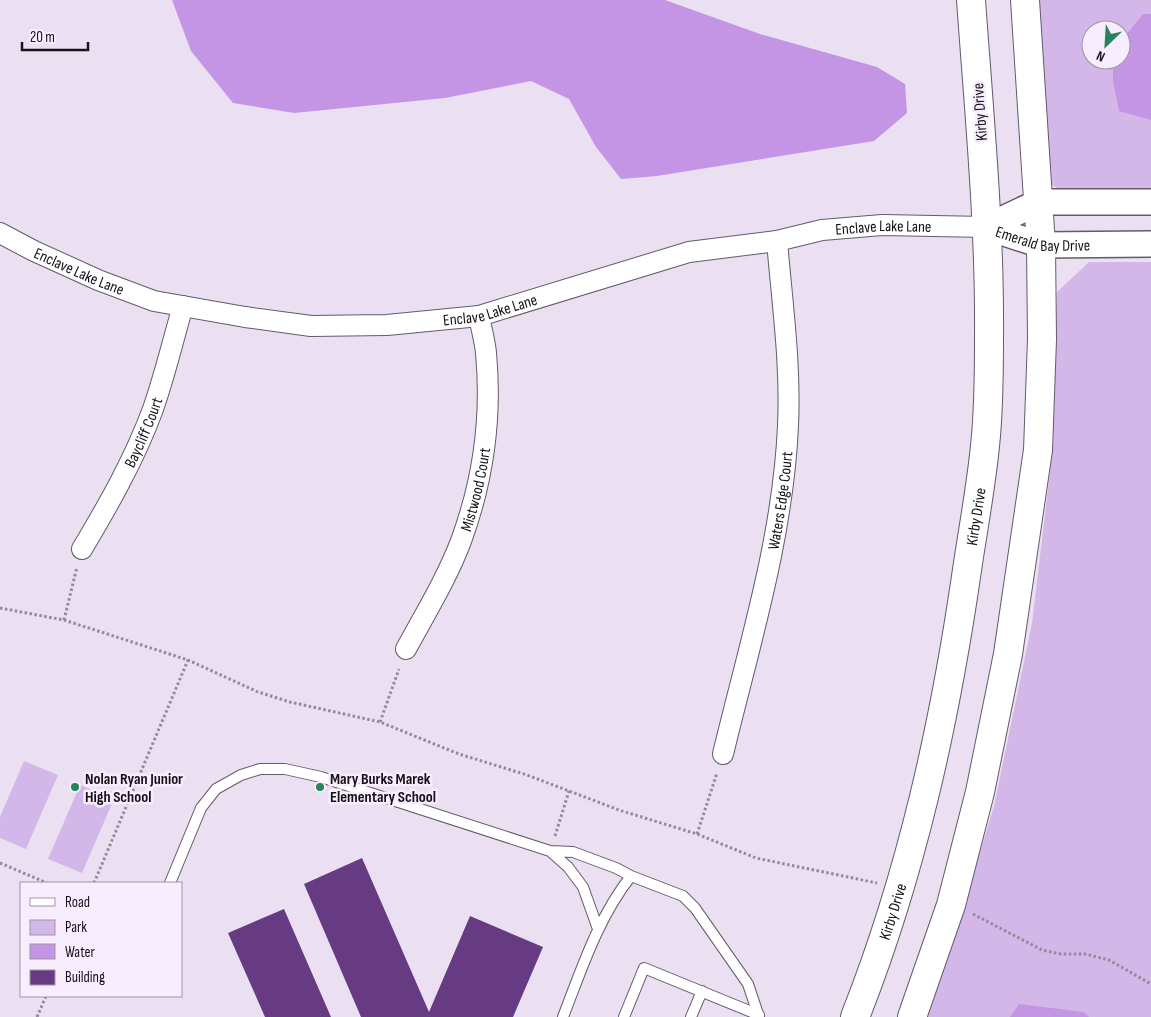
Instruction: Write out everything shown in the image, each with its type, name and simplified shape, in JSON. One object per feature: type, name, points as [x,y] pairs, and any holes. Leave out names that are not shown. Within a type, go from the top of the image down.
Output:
[{"type":"main road","name":"Kirby Drive","points":[[855,1017],[870,978],[899,889],[929,780],[950,681],[985,445],[989,338],[988,247],[971,0]]},
{"type":"main road","points":[[912,1017],[951,905],[980,792],[1002,692],[1038,450],[1042,339],[1041,245],[1025,0]]},
{"type":"street","name":"Emerald Bay Drive","points":[[986,227],[1039,202],[1151,202]]},
{"type":"street","name":"Enclave Lake Lane","points":[[0,233],[34,251],[98,280],[154,301],[245,317],[312,326],[387,325],[478,316],[689,252],[777,241],[822,230],[882,225],[986,227]]},
{"type":"street","name":"Emerald Bay Drive","points":[[986,227],[1041,245],[1151,244]]},
{"type":"street","name":"Waters Edge Court","points":[[723,754],[773,553],[783,489],[788,426],[788,359],[777,241]]},
{"type":"street","name":"Baycliff Court","points":[[82,549],[104,513],[131,462],[153,408],[183,306]]},
{"type":"street","name":"Mistwood Court","points":[[406,649],[442,583],[461,542],[476,495],[486,444],[489,395],[486,352],[478,316]]},
{"type":"lane","points":[[170,882],[201,808],[216,789],[241,775],[260,769],[285,769],[321,778],[550,851],[573,852],[683,896],[694,908],[748,984],[759,1016]]},
{"type":"lane","points":[[550,851],[568,866],[583,886],[598,929]]},
{"type":"lane","points":[[563,1017],[598,929],[616,894],[631,876]]},
{"type":"lane","points":[[624,1017],[644,968],[759,1016]]},
{"type":"lane","points":[[691,1017],[702,991]]},
{"type":"path","points":[[64,620],[82,549]]},
{"type":"path","points":[[0,608],[64,620],[188,660],[258,692],[290,702],[380,722],[459,754],[527,775],[620,810],[697,834],[756,858],[876,882],[899,889]]},
{"type":"path","points":[[380,722],[406,649]]},
{"type":"path","points":[[94,882],[188,660]]},
{"type":"path","points":[[697,834],[723,754]]},
{"type":"path","points":[[550,851],[570,791]]},
{"type":"path","points":[[0,863],[45,882]]},
{"type":"path","points":[[951,905],[972,913],[1042,950],[1061,954],[1085,954],[1109,960],[1151,984]]},
{"type":"path","points":[[36,1017],[46,997]]},
{"type":"green space","points":[[1031,0],[1151,0],[1151,192],[1063,192],[1049,183]]},
{"type":"green space","points":[[1089,262],[1151,262],[1151,1017],[925,1017],[956,930],[994,806],[1032,623],[1053,447],[1057,292]]},
{"type":"green space","points":[[24,761],[58,775],[26,849],[0,838],[0,817]]},
{"type":"green space","points":[[80,785],[114,799],[82,873],[48,859]]},
{"type":"water","points":[[172,0],[665,0],[760,34],[877,67],[905,84],[907,113],[874,141],[657,176],[621,179],[596,147],[569,99],[531,81],[445,98],[294,113],[233,103],[191,51]]},
{"type":"water","points":[[1143,14],[1151,14],[1151,120],[1119,111],[1113,81],[1113,70],[1131,70],[1131,29]]},
{"type":"water","points":[[1019,1004],[1084,1012],[1089,1017],[1010,1017]]},
{"type":"building","points":[[362,858],[429,1012],[470,916],[543,947],[513,1017],[361,1017],[304,884]]},
{"type":"building","points":[[284,909],[331,1017],[265,1017],[228,933]]},
{"type":"place","name":"Nolan Ryan Junior High School","points":[[75,787]]},
{"type":"place","name":"Mary Burks Marek Elementary School","points":[[320,787]]}]
